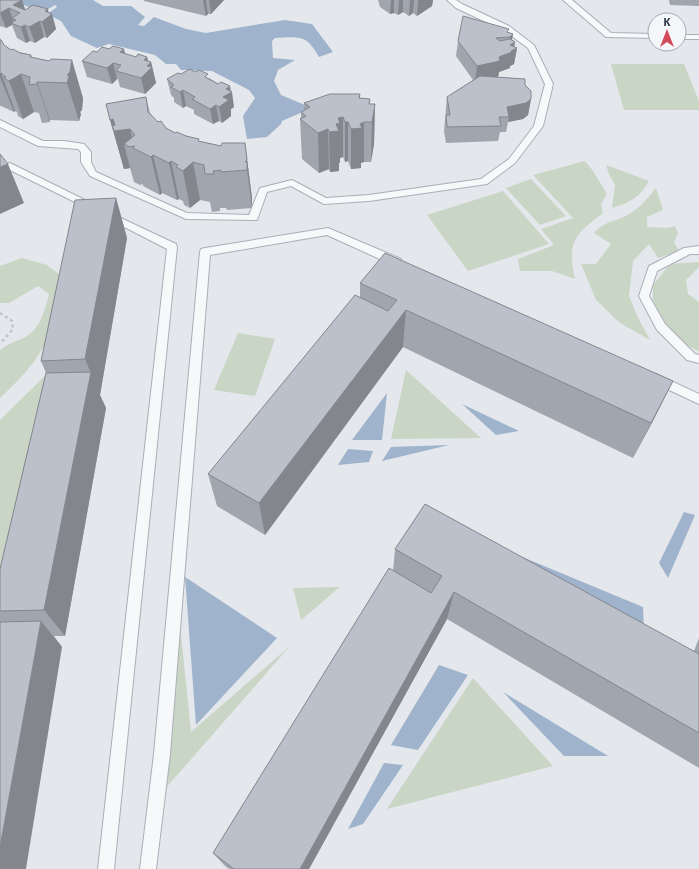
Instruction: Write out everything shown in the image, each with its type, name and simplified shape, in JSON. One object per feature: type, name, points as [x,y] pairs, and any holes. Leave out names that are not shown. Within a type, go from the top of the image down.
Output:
[{"type":"lane","points":[[0,123],[41,144],[81,146],[86,152],[86,162],[93,174],[186,216],[253,218],[263,190],[292,183],[324,201],[369,198],[484,182],[512,161],[538,126],[549,84],[531,47],[506,28],[459,6],[451,0]]},
{"type":"lane","points":[[567,0],[609,35],[647,36]]},
{"type":"lane","points":[[687,37],[699,37]]},
{"type":"lane","points":[[0,170],[10,166],[172,247],[106,869]]},
{"type":"lane","points":[[148,869],[162,754],[205,252],[328,231],[408,267]]},
{"type":"lane","points":[[699,250],[688,251],[653,269],[644,296],[661,327],[691,357],[699,359]]},
{"type":"lane","points":[[648,376],[699,399]]},
{"type":"path","points":[[0,313],[12,321],[13,329],[0,344]]},
{"type":"green space","points":[[611,64],[684,64],[699,101],[699,110],[624,110]]},
{"type":"green space","points":[[585,161],[607,194],[601,204],[603,213],[585,227],[575,240],[572,256],[575,279],[552,271],[520,271],[518,259],[554,245],[541,229],[573,218],[533,175]]},
{"type":"green space","points":[[606,165],[649,181],[642,192],[634,199],[612,208],[615,185]]},
{"type":"green space","points":[[531,179],[566,216],[540,225],[506,188]]},
{"type":"green space","points":[[656,188],[663,210],[647,217],[647,227],[667,228],[675,226],[678,233],[674,242],[679,251],[658,258],[649,244],[633,261],[629,296],[637,316],[650,340],[620,323],[596,300],[581,264],[596,264],[611,244],[594,233],[603,225],[633,212]]},
{"type":"green space","points":[[503,191],[549,244],[468,271],[427,215]]},
{"type":"green space","points":[[22,258],[47,265],[60,275],[56,313],[52,330],[41,352],[26,372],[0,398],[0,351],[9,344],[24,338],[36,328],[44,311],[49,294],[38,286],[9,303],[0,303],[0,266]]},
{"type":"green space","points":[[699,262],[699,267],[686,280],[688,294],[699,302],[699,351],[683,344],[665,325],[653,300],[653,285],[670,264]]},
{"type":"green space","points":[[238,333],[275,339],[255,396],[214,390]]},
{"type":"green space","points":[[55,366],[0,640],[0,420]]},
{"type":"green space","points":[[406,370],[481,438],[391,439]]},
{"type":"green space","points":[[340,587],[301,620],[293,588]]},
{"type":"green space","points":[[178,605],[191,732],[290,646],[165,789]]},
{"type":"green space","points":[[473,678],[553,766],[387,809]]},
{"type":"water","points":[[18,0],[93,0],[103,6],[131,6],[145,17],[138,25],[144,26],[154,17],[186,29],[206,33],[285,20],[312,24],[333,52],[319,57],[310,44],[302,38],[275,38],[272,41],[273,58],[295,60],[278,70],[274,81],[281,95],[312,108],[282,121],[281,124],[267,137],[247,139],[243,116],[255,98],[249,90],[212,71],[181,70],[176,64],[166,64],[155,55],[109,44],[97,48],[71,36],[61,21],[47,14],[57,7],[55,5],[42,13],[24,5],[20,8]]},
{"type":"water","points":[[387,393],[382,440],[352,440]]},
{"type":"water","points":[[462,404],[519,431],[496,435]]},
{"type":"water","points":[[449,445],[382,461],[391,447]]},
{"type":"water","points":[[348,449],[373,451],[369,462],[338,465]]},
{"type":"water","points":[[684,512],[695,515],[668,578],[659,563]]},
{"type":"water","points":[[472,536],[643,607],[644,632]]},
{"type":"water","points":[[185,577],[277,638],[196,725]]},
{"type":"water","points":[[439,665],[468,675],[418,750],[391,745]]},
{"type":"water","points":[[503,692],[608,756],[564,756]]},
{"type":"water","points":[[384,763],[403,765],[363,824],[348,829]]},
{"type":"building","points":[[0,0],[22,0],[13,5],[25,10],[33,5],[48,9],[45,11],[52,14],[42,22],[40,21],[29,27],[25,25],[21,27],[11,23],[16,20],[12,18],[20,13],[9,8],[0,13]]},
{"type":"building","points":[[463,16],[509,29],[507,32],[513,34],[510,37],[496,38],[500,41],[510,39],[515,42],[510,45],[517,48],[511,51],[512,52],[499,57],[500,61],[477,66],[458,41]]},
{"type":"building","points":[[0,40],[11,50],[13,49],[20,53],[31,55],[30,57],[49,61],[51,59],[72,60],[70,72],[67,75],[69,76],[67,83],[37,82],[37,84],[29,85],[30,77],[21,74],[9,81],[4,78],[6,77],[1,73],[0,74]]},
{"type":"building","points":[[113,46],[124,49],[120,52],[136,57],[138,54],[147,57],[144,60],[151,62],[147,66],[152,67],[141,78],[116,71],[121,65],[113,63],[107,68],[82,61],[93,51],[97,52],[102,47],[109,49]]},
{"type":"building","points":[[190,69],[195,72],[199,70],[208,74],[205,77],[218,84],[221,82],[230,86],[226,89],[232,92],[223,97],[229,100],[219,107],[216,105],[210,109],[192,99],[195,97],[183,90],[180,92],[171,87],[174,85],[167,79]]},
{"type":"building","points":[[480,76],[525,79],[525,85],[531,91],[531,99],[526,103],[507,107],[509,117],[499,117],[501,126],[447,127],[446,115],[450,115],[447,97]]},
{"type":"building","points":[[330,94],[360,94],[359,98],[370,99],[369,104],[375,104],[372,122],[364,122],[360,124],[362,128],[351,129],[348,122],[345,122],[343,117],[338,118],[340,123],[336,124],[339,131],[329,132],[328,129],[318,133],[300,119],[306,116],[301,112],[310,107],[304,103]]},
{"type":"building","points":[[146,97],[148,112],[158,122],[161,121],[166,128],[175,133],[177,132],[199,139],[198,141],[221,146],[222,143],[245,143],[247,160],[245,162],[247,162],[247,170],[221,172],[221,170],[213,171],[214,174],[205,174],[204,165],[193,162],[183,171],[176,167],[178,165],[171,161],[169,163],[153,155],[151,157],[133,148],[135,146],[130,147],[124,144],[135,135],[130,129],[114,131],[112,126],[115,125],[113,119],[110,120],[106,104]]},
{"type":"building","points":[[0,154],[8,164],[0,167]]},
{"type":"building","points":[[116,198],[85,359],[41,361],[75,200]]},
{"type":"building","points":[[385,253],[673,381],[651,423],[406,310],[259,503],[208,474],[355,295],[388,311],[397,300],[360,283]]},
{"type":"building","points":[[91,372],[44,610],[0,611],[0,569],[46,373]]},
{"type":"building","points":[[425,504],[699,654],[699,733],[454,592],[300,869],[234,869],[213,853],[389,568],[431,593],[442,576],[395,549]]},
{"type":"building","points":[[41,621],[0,847],[0,622]]}]
